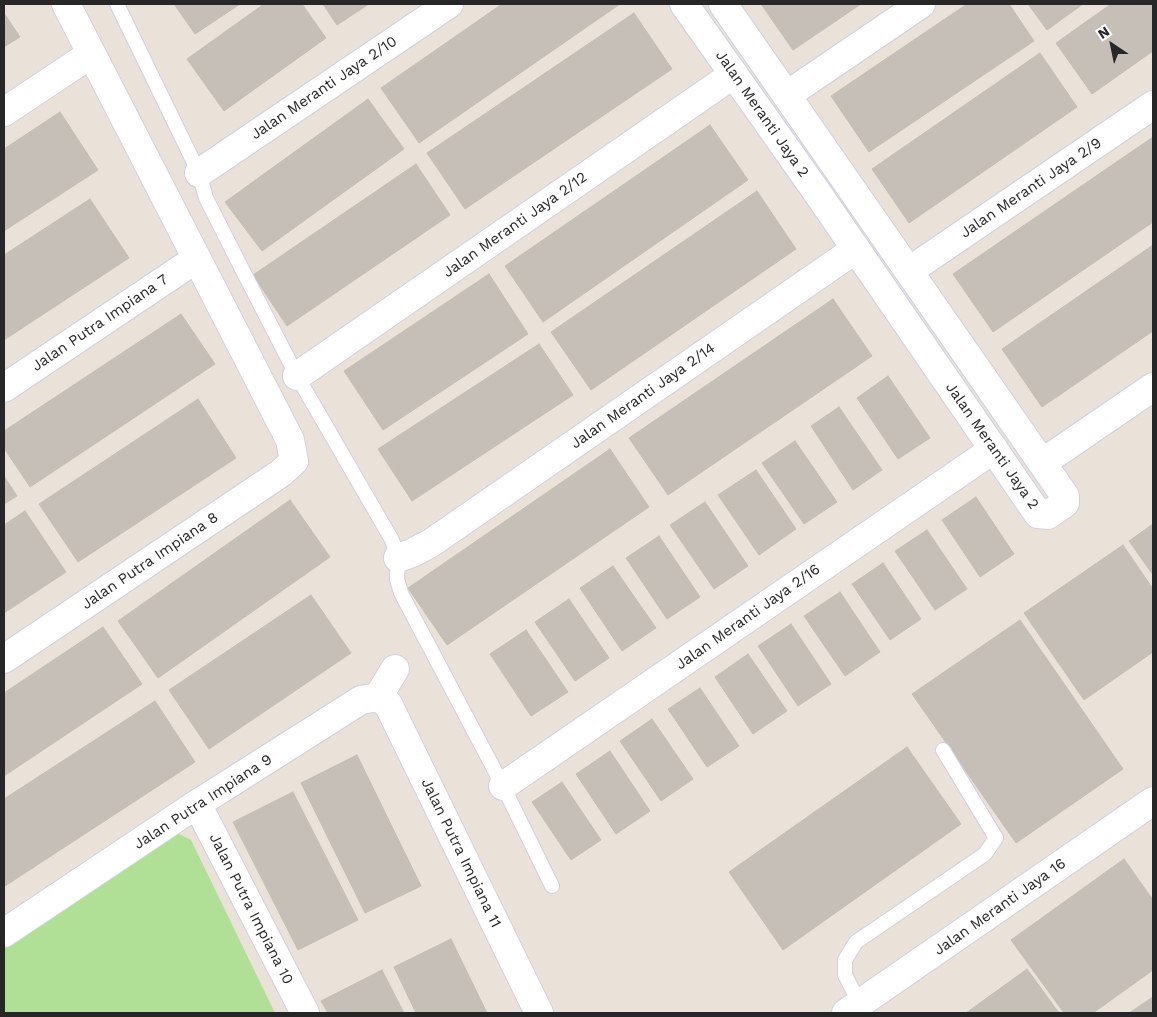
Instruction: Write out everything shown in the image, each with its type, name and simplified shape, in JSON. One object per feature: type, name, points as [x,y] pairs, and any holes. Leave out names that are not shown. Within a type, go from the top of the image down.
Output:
[{"type":"street","points":[[66,4],[196,259]]},
{"type":"street","name":"Jalan Meranti Jaya 2/10","points":[[199,173],[448,4]]},
{"type":"street","name":"Jalan Meranti Jaya 2","points":[[684,4],[856,249],[1038,514],[1048,515],[1065,503],[1065,496],[723,4]]},
{"type":"street","points":[[786,95],[921,4]]},
{"type":"street","points":[[4,112],[92,54]]},
{"type":"street","name":"Jalan Meranti Jaya 2/12","points":[[297,376],[734,74]]},
{"type":"street","name":"Jalan Meranti Jaya 2/9","points":[[909,271],[1153,105]]},
{"type":"street","name":"Jalan Meranti Jaya 2/14","points":[[398,558],[431,543],[856,249]]},
{"type":"street","name":"Jalan Putra Impiana 7","points":[[4,388],[196,259]]},
{"type":"street","name":"Jalan Putra Impiana 8","points":[[4,659],[281,473],[294,461],[290,440],[196,259]]},
{"type":"street","points":[[1042,464],[1153,387]]},
{"type":"street","name":"Jalan Meranti Jaya 2/16","points":[[504,786],[994,449]]},
{"type":"street","points":[[378,696],[395,669]]},
{"type":"street","name":"Jalan Putra Impiana 9","points":[[4,933],[197,804],[361,700],[378,696]]},
{"type":"street","name":"Jalan Putra Impiana 11","points":[[378,696],[388,704],[539,1013]]},
{"type":"street","name":"Jalan Meranti Jaya 16","points":[[853,1008],[1153,801]]},
{"type":"street","name":"Jalan Putra Impiana 10","points":[[197,804],[305,1013]]},
{"type":"lane","points":[[117,4],[199,173],[206,198],[297,376],[387,532],[398,558],[397,579],[401,593],[504,786],[552,886]]},
{"type":"lane","points":[[853,1008],[844,975],[845,960],[856,942],[984,854],[996,838],[943,750]]},
{"type":"green space","points":[[177,833],[191,840],[275,1013],[4,1013],[4,949]]},
{"type":"building","points":[[174,4],[240,4],[195,34]]},
{"type":"building","points":[[264,4],[302,4],[326,38],[224,111],[187,59]]},
{"type":"building","points":[[323,4],[369,4],[337,25]]},
{"type":"building","points":[[502,4],[620,4],[419,143],[381,88]]},
{"type":"building","points":[[761,4],[861,4],[793,50]]},
{"type":"building","points":[[967,4],[1009,4],[1034,41],[869,152],[831,96]]},
{"type":"building","points":[[1028,4],[1083,4],[1047,30]]},
{"type":"building","points":[[1111,4],[1153,4],[1153,51],[1092,94],[1056,43]]},
{"type":"building","points":[[4,13],[20,37],[4,47]]},
{"type":"building","points":[[634,13],[672,69],[465,209],[427,153]]},
{"type":"building","points":[[1040,53],[1077,107],[909,223],[872,169]]},
{"type":"building","points":[[368,99],[404,149],[262,251],[225,202]]},
{"type":"building","points":[[60,112],[98,170],[4,231],[4,149]]},
{"type":"building","points":[[710,125],[748,180],[543,322],[505,266]]},
{"type":"building","points":[[1153,137],[1153,222],[993,332],[953,274]]},
{"type":"building","points":[[416,164],[450,215],[287,326],[253,275]]},
{"type":"building","points":[[757,191],[796,249],[591,390],[551,332]]},
{"type":"building","points":[[90,199],[129,258],[4,340],[4,255]]},
{"type":"building","points":[[1153,245],[1153,331],[1042,407],[1002,349]]},
{"type":"building","points":[[489,274],[528,334],[383,430],[344,371]]},
{"type":"building","points":[[833,299],[872,356],[668,495],[629,438]]},
{"type":"building","points":[[181,314],[215,364],[30,487],[4,448],[4,431]]},
{"type":"building","points":[[539,344],[573,395],[412,501],[378,449]]},
{"type":"building","points":[[888,376],[930,438],[898,459],[857,398]]},
{"type":"building","points":[[198,399],[236,458],[78,562],[39,504]]},
{"type":"building","points":[[839,407],[882,470],[853,490],[811,426]]},
{"type":"building","points":[[795,441],[837,502],[804,524],[762,463]]},
{"type":"building","points":[[610,449],[649,507],[447,645],[408,588]]},
{"type":"building","points":[[756,470],[796,529],[759,555],[718,495]]},
{"type":"building","points":[[4,476],[17,496],[4,504]]},
{"type":"building","points":[[976,497],[1014,554],[980,577],[942,520]]},
{"type":"building","points":[[290,500],[330,557],[158,678],[118,621]]},
{"type":"building","points":[[705,502],[748,566],[714,589],[670,525]]},
{"type":"building","points":[[25,511],[66,572],[4,613],[4,525]]},
{"type":"building","points":[[1153,524],[1153,575],[1129,541]]},
{"type":"building","points":[[927,530],[967,589],[935,610],[895,551]]},
{"type":"building","points":[[659,536],[700,597],[667,619],[626,558]]},
{"type":"building","points":[[1123,545],[1153,589],[1153,652],[1084,700],[1024,613]]},
{"type":"building","points":[[883,563],[921,619],[890,640],[852,584]]},
{"type":"building","points":[[613,566],[656,628],[622,651],[580,588]]},
{"type":"building","points":[[840,592],[880,652],[845,676],[804,616]]},
{"type":"building","points":[[311,595],[351,653],[209,749],[169,690]]},
{"type":"building","points":[[569,599],[609,658],[575,681],[535,622]]},
{"type":"building","points":[[1020,620],[1123,769],[1016,843],[912,694]]},
{"type":"building","points":[[791,624],[831,684],[798,706],[758,646]]},
{"type":"building","points":[[103,627],[142,684],[4,776],[4,693]]},
{"type":"building","points":[[526,630],[568,692],[531,716],[490,654]]},
{"type":"building","points":[[748,654],[787,711],[753,734],[715,677]]},
{"type":"building","points":[[700,688],[739,746],[707,767],[668,709]]},
{"type":"building","points":[[155,701],[195,762],[5,886],[4,799]]},
{"type":"building","points":[[652,719],[693,779],[661,801],[620,741]]},
{"type":"building","points":[[907,747],[961,824],[783,950],[729,872]]},
{"type":"building","points":[[610,751],[650,811],[616,834],[576,774]]},
{"type":"building","points":[[357,755],[421,886],[365,913],[301,783]]},
{"type":"building","points":[[562,782],[601,840],[571,860],[532,802]]},
{"type":"building","points":[[293,792],[358,920],[298,950],[233,822]]},
{"type":"building","points":[[1124,859],[1153,900],[1153,970],[1093,1013],[1064,1013],[1011,940]]},
{"type":"building","points":[[451,939],[487,1013],[416,1013],[394,967]]},
{"type":"building","points":[[1027,969],[1059,1013],[966,1013]]},
{"type":"building","points":[[382,970],[404,1013],[328,1013],[321,1001]]},
{"type":"building","points":[[1153,997],[1153,1013],[1129,1013]]}]
